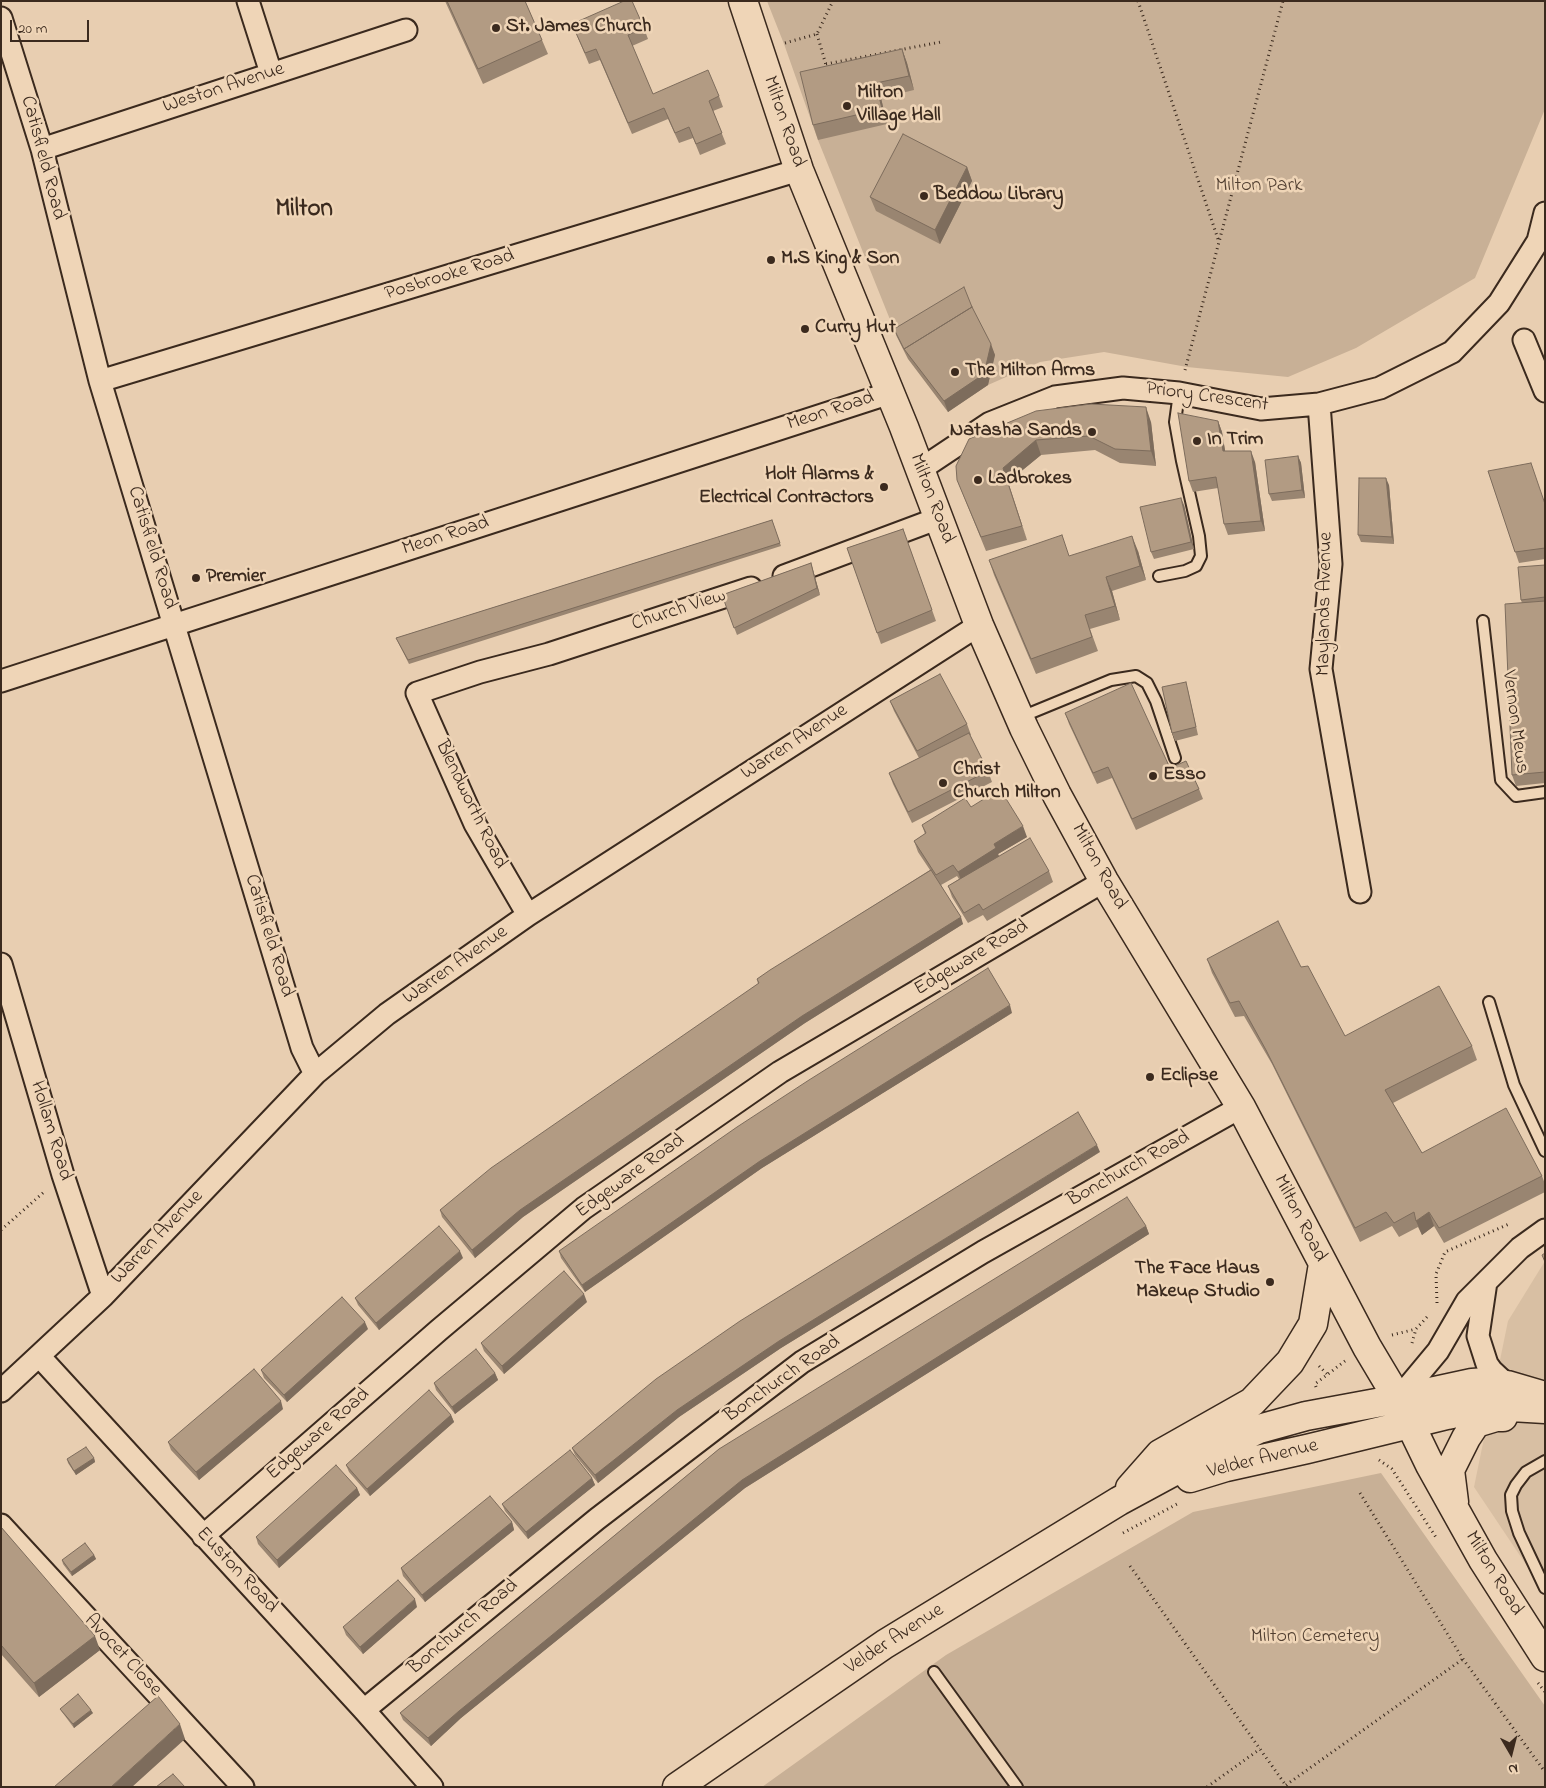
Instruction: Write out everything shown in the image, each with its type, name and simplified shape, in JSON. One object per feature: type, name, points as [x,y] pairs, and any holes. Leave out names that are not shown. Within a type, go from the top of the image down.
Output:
[{"type":"main road","name":"Milton Road","points":[[743,1],[799,170],[921,469],[979,625],[1020,717],[1057,794],[1104,881],[1242,1107],[1367,1347],[1398,1399],[1409,1425],[1539,1667]]},
{"type":"main road","name":"Velder Avenue","points":[[1119,1501],[1160,1454],[1252,1402],[1290,1362],[1313,1324],[1323,1264]]},
{"type":"main road","name":"Velder Avenue","points":[[677,1787],[885,1644],[1119,1501],[1194,1461],[1259,1430],[1306,1416],[1472,1383],[1487,1382],[1507,1385],[1545,1396]]},
{"type":"main road","name":"Velder Avenue","points":[[1119,1501],[1226,1467],[1466,1411],[1511,1407],[1545,1408]]},
{"type":"main road","points":[[1455,1509],[1450,1470],[1476,1423],[1496,1417],[1545,1414]]},
{"type":"street","points":[[248,1],[271,73]]},
{"type":"street","name":"Catisfield Road","points":[[1,18],[42,149],[100,381],[302,1048],[316,1074]]},
{"type":"street","name":"Weston Avenue","points":[[42,149],[406,30]]},
{"type":"street","name":"Posbrooke Road","points":[[100,381],[799,170]]},
{"type":"street","name":"Priory Crescent","points":[[921,469],[990,423],[1055,397],[1123,388],[1179,393],[1261,409],[1319,404],[1380,388],[1452,352],[1499,303],[1541,241],[1545,213]]},
{"type":"street","points":[[1524,340],[1545,391]]},
{"type":"street","name":"Meon Road","points":[[1,681],[890,393]]},
{"type":"street","name":"Maylands Avenue","points":[[1319,404],[1331,564],[1320,669],[1360,892]]},
{"type":"street","name":"Church View","points":[[416,693],[480,672],[549,654],[780,578],[938,518]]},
{"type":"street","name":"Warren Avenue","points":[[1,1391],[40,1357],[103,1296],[316,1074],[387,1014],[528,915],[979,625]]},
{"type":"street","name":"Blendworth Road","points":[[416,693],[474,824],[528,915]]},
{"type":"street","name":"Edgeware Road","points":[[203,1536],[439,1330],[584,1208],[780,1072],[1104,881]]},
{"type":"street","name":"Hollam Road","points":[[1,964],[63,1175],[103,1296]]},
{"type":"street","name":"Bonchurch Road","points":[[364,1710],[597,1519],[802,1362],[983,1252],[1242,1107]]},
{"type":"street","points":[[1398,1399],[1438,1351],[1467,1301],[1520,1248],[1545,1230]]},
{"type":"street","points":[[1486,1282],[1478,1336],[1492,1371],[1507,1385]]},
{"type":"street","name":"Euston Road","points":[[40,1357],[364,1710],[432,1787]]},
{"type":"street","name":"Avocet Close","points":[[1,1525],[243,1787]]},
{"type":"lane","points":[[1159,576],[1185,571],[1196,566],[1201,556],[1199,536],[1182,461],[1176,422],[1179,393]]},
{"type":"lane","name":"Vernon Mews","points":[[1483,621],[1501,780],[1516,796],[1545,792]]},
{"type":"lane","points":[[1020,717],[1111,680],[1136,676],[1147,683],[1156,701],[1175,758]]},
{"type":"lane","points":[[1489,1002],[1514,1085],[1545,1151]]},
{"type":"lane","points":[[1545,1461],[1526,1472],[1511,1495],[1512,1511],[1519,1533],[1545,1588]]},
{"type":"lane","points":[[934,1672],[1017,1787]]},
{"type":"path","points":[[828,72],[817,34],[833,1]]},
{"type":"path","points":[[1138,1],[1219,242]]},
{"type":"path","points":[[1179,393],[1283,1]]},
{"type":"path","points":[[767,73],[784,44],[817,34]]},
{"type":"path","points":[[826,64],[941,42]]},
{"type":"path","points":[[1,1230],[63,1175]]},
{"type":"path","points":[[1433,1308],[1437,1303],[1436,1274],[1445,1252],[1514,1222]]},
{"type":"path","points":[[1394,1335],[1416,1329],[1429,1314]]},
{"type":"path","points":[[1316,1391],[1315,1384],[1342,1364]]},
{"type":"path","points":[[1378,1459],[1392,1469],[1441,1544]]},
{"type":"path","points":[[1360,1493],[1463,1659],[1545,1772]]},
{"type":"path","points":[[1118,1536],[1187,1499]]},
{"type":"path","points":[[1130,1566],[1286,1786],[1463,1659]]},
{"type":"path","points":[[1539,1667],[1545,1692]]},
{"type":"path","points":[[1207,1787],[1260,1749]]},
{"type":"shaded area","points":[[1545,1261],[1545,1593],[1474,1487],[1508,1321]]},
{"type":"green space","name":"Milton Park","points":[[767,1],[1545,1],[1545,109],[1475,278],[1356,348],[1288,377],[1187,367],[1104,352],[1040,362],[988,385],[995,355],[897,337],[818,140]]},
{"type":"green space","name":"Milton Cemetery","points":[[1381,1473],[1545,1706],[1545,1787],[762,1787],[946,1655],[1193,1512]]},
{"type":"building","name":"St. James Church","points":[[447,1],[525,1],[542,40],[478,69]]},
{"type":"building","points":[[624,1],[632,1],[644,28],[628,35],[653,94],[708,70],[719,96],[709,101],[722,133],[696,144],[689,127],[675,133],[664,108],[628,123],[596,49],[585,53],[572,24]]},
{"type":"building","name":"Milton Village Hall","points":[[902,49],[909,76],[876,83],[882,109],[813,125],[800,72]]},
{"type":"building","name":"Beddow Library","points":[[903,134],[967,167],[935,230],[870,197]]},
{"type":"building","points":[[964,287],[972,307],[904,349],[894,329]]},
{"type":"building","name":"The Milton Arms","points":[[972,307],[991,344],[984,374],[944,401],[904,349]]},
{"type":"building","points":[[1091,404],[1146,407],[1151,451],[1115,449],[1089,436],[1036,440],[1003,468],[1022,526],[981,537],[957,480],[956,466],[969,439],[1036,411]]},
{"type":"building","points":[[1178,413],[1218,421],[1223,451],[1251,451],[1261,521],[1224,524],[1216,477],[1189,481]]},
{"type":"building","points":[[1298,456],[1302,490],[1269,494],[1265,460]]},
{"type":"building","points":[[1531,463],[1545,504],[1545,548],[1515,552],[1488,471]]},
{"type":"building","points":[[1359,478],[1386,478],[1392,537],[1358,535]]},
{"type":"building","points":[[1181,498],[1191,542],[1151,552],[1140,507]]},
{"type":"building","points":[[772,520],[780,543],[408,660],[396,638]]},
{"type":"building","points":[[903,529],[932,610],[877,633],[847,548]]},
{"type":"building","points":[[1062,535],[1069,556],[1132,536],[1140,566],[1106,577],[1115,606],[1085,615],[1092,637],[1031,659],[989,560]]},
{"type":"building","points":[[811,563],[817,588],[734,628],[722,595]]},
{"type":"building","points":[[1545,565],[1545,597],[1521,600],[1518,567]]},
{"type":"building","points":[[1545,601],[1545,772],[1512,775],[1505,604]]},
{"type":"building","points":[[940,674],[967,724],[917,751],[890,701]]},
{"type":"building","points":[[1186,682],[1196,727],[1172,733],[1162,687]]},
{"type":"building","points":[[1131,683],[1170,768],[1186,761],[1199,789],[1132,819],[1108,767],[1093,773],[1065,713]]},
{"type":"building","name":"Christ Church Milton","points":[[969,733],[988,771],[908,812],[889,773]]},
{"type":"building","points":[[1000,789],[1023,826],[994,844],[996,848],[958,872],[953,865],[936,875],[914,841],[926,833],[922,825],[965,798],[971,807]]},
{"type":"building","points":[[1030,838],[1049,871],[983,910],[979,904],[964,913],[948,886]]},
{"type":"building","points":[[931,870],[961,917],[802,1016],[520,1210],[472,1250],[440,1210],[491,1168],[759,983],[757,979]]},
{"type":"building","points":[[1278,921],[1301,967],[1308,966],[1345,1036],[1439,986],[1472,1046],[1385,1090],[1422,1153],[1506,1108],[1542,1176],[1439,1228],[1429,1212],[1416,1221],[1414,1212],[1394,1223],[1386,1212],[1355,1228],[1266,1050],[1239,1001],[1230,1003],[1207,959]]},
{"type":"building","points":[[988,968],[1010,1005],[760,1161],[582,1285],[559,1251],[737,1127]]},
{"type":"building","points":[[1078,1112],[1097,1145],[779,1341],[677,1410],[595,1475],[572,1448],[656,1379],[740,1321]]},
{"type":"building","points":[[1127,1197],[1146,1226],[742,1480],[428,1738],[400,1713],[719,1449]]},
{"type":"building","points":[[439,1226],[460,1251],[376,1323],[355,1298]]},
{"type":"building","points":[[564,1271],[584,1294],[502,1366],[481,1343]]},
{"type":"building","points":[[342,1297],[365,1322],[284,1395],[261,1370]]},
{"type":"building","points":[[476,1349],[495,1373],[452,1407],[434,1383]]},
{"type":"building","points":[[254,1369],[281,1401],[196,1472],[168,1442]]},
{"type":"building","points":[[429,1390],[451,1415],[367,1489],[346,1465]]},
{"type":"building","points":[[86,1447],[94,1458],[74,1471],[67,1459]]},
{"type":"building","points":[[570,1450],[592,1478],[526,1532],[502,1504]]},
{"type":"building","points":[[336,1465],[357,1488],[277,1560],[256,1537]]},
{"type":"building","points":[[490,1496],[512,1522],[422,1595],[401,1568]]},
{"type":"building","points":[[1,1527],[95,1636],[34,1683],[1,1645]]},
{"type":"building","points":[[85,1543],[94,1555],[71,1572],[62,1560]]},
{"type":"building","points":[[398,1580],[415,1599],[360,1647],[343,1627]]},
{"type":"building","points":[[78,1694],[91,1710],[73,1724],[60,1709]]},
{"type":"building","points":[[158,1696],[180,1724],[111,1787],[54,1787]]},
{"type":"building","points":[[173,1774],[185,1787],[156,1787]]},
{"type":"place","name":"St. James Church","points":[[496,28]]},
{"type":"place","name":"Milton Village Hall","points":[[847,106]]},
{"type":"place","name":"Beddow Library","points":[[924,196]]},
{"type":"place","name":"M.S King & Son","points":[[771,260]]},
{"type":"place","name":"Curry Hut","points":[[805,329]]},
{"type":"place","name":"The Milton Arms","points":[[955,372]]},
{"type":"place","name":"Natasha Sands","points":[[1092,432]]},
{"type":"place","name":"In Trim","points":[[1197,441]]},
{"type":"place","name":"Ladbrokes","points":[[978,480]]},
{"type":"place","name":"Holt Alarms & Electrical Contractors","points":[[884,487]]},
{"type":"place","name":"Premier","points":[[196,578]]},
{"type":"place","name":"Esso","points":[[1153,776]]},
{"type":"place","name":"Christ Church Milton","points":[[943,783]]},
{"type":"place","name":"Eclipse","points":[[1150,1077]]},
{"type":"place","name":"The Face Haus Makeup Studio","points":[[1270,1282]]},
{"type":"district","name":"Milton","points":[[304,211]]}]
